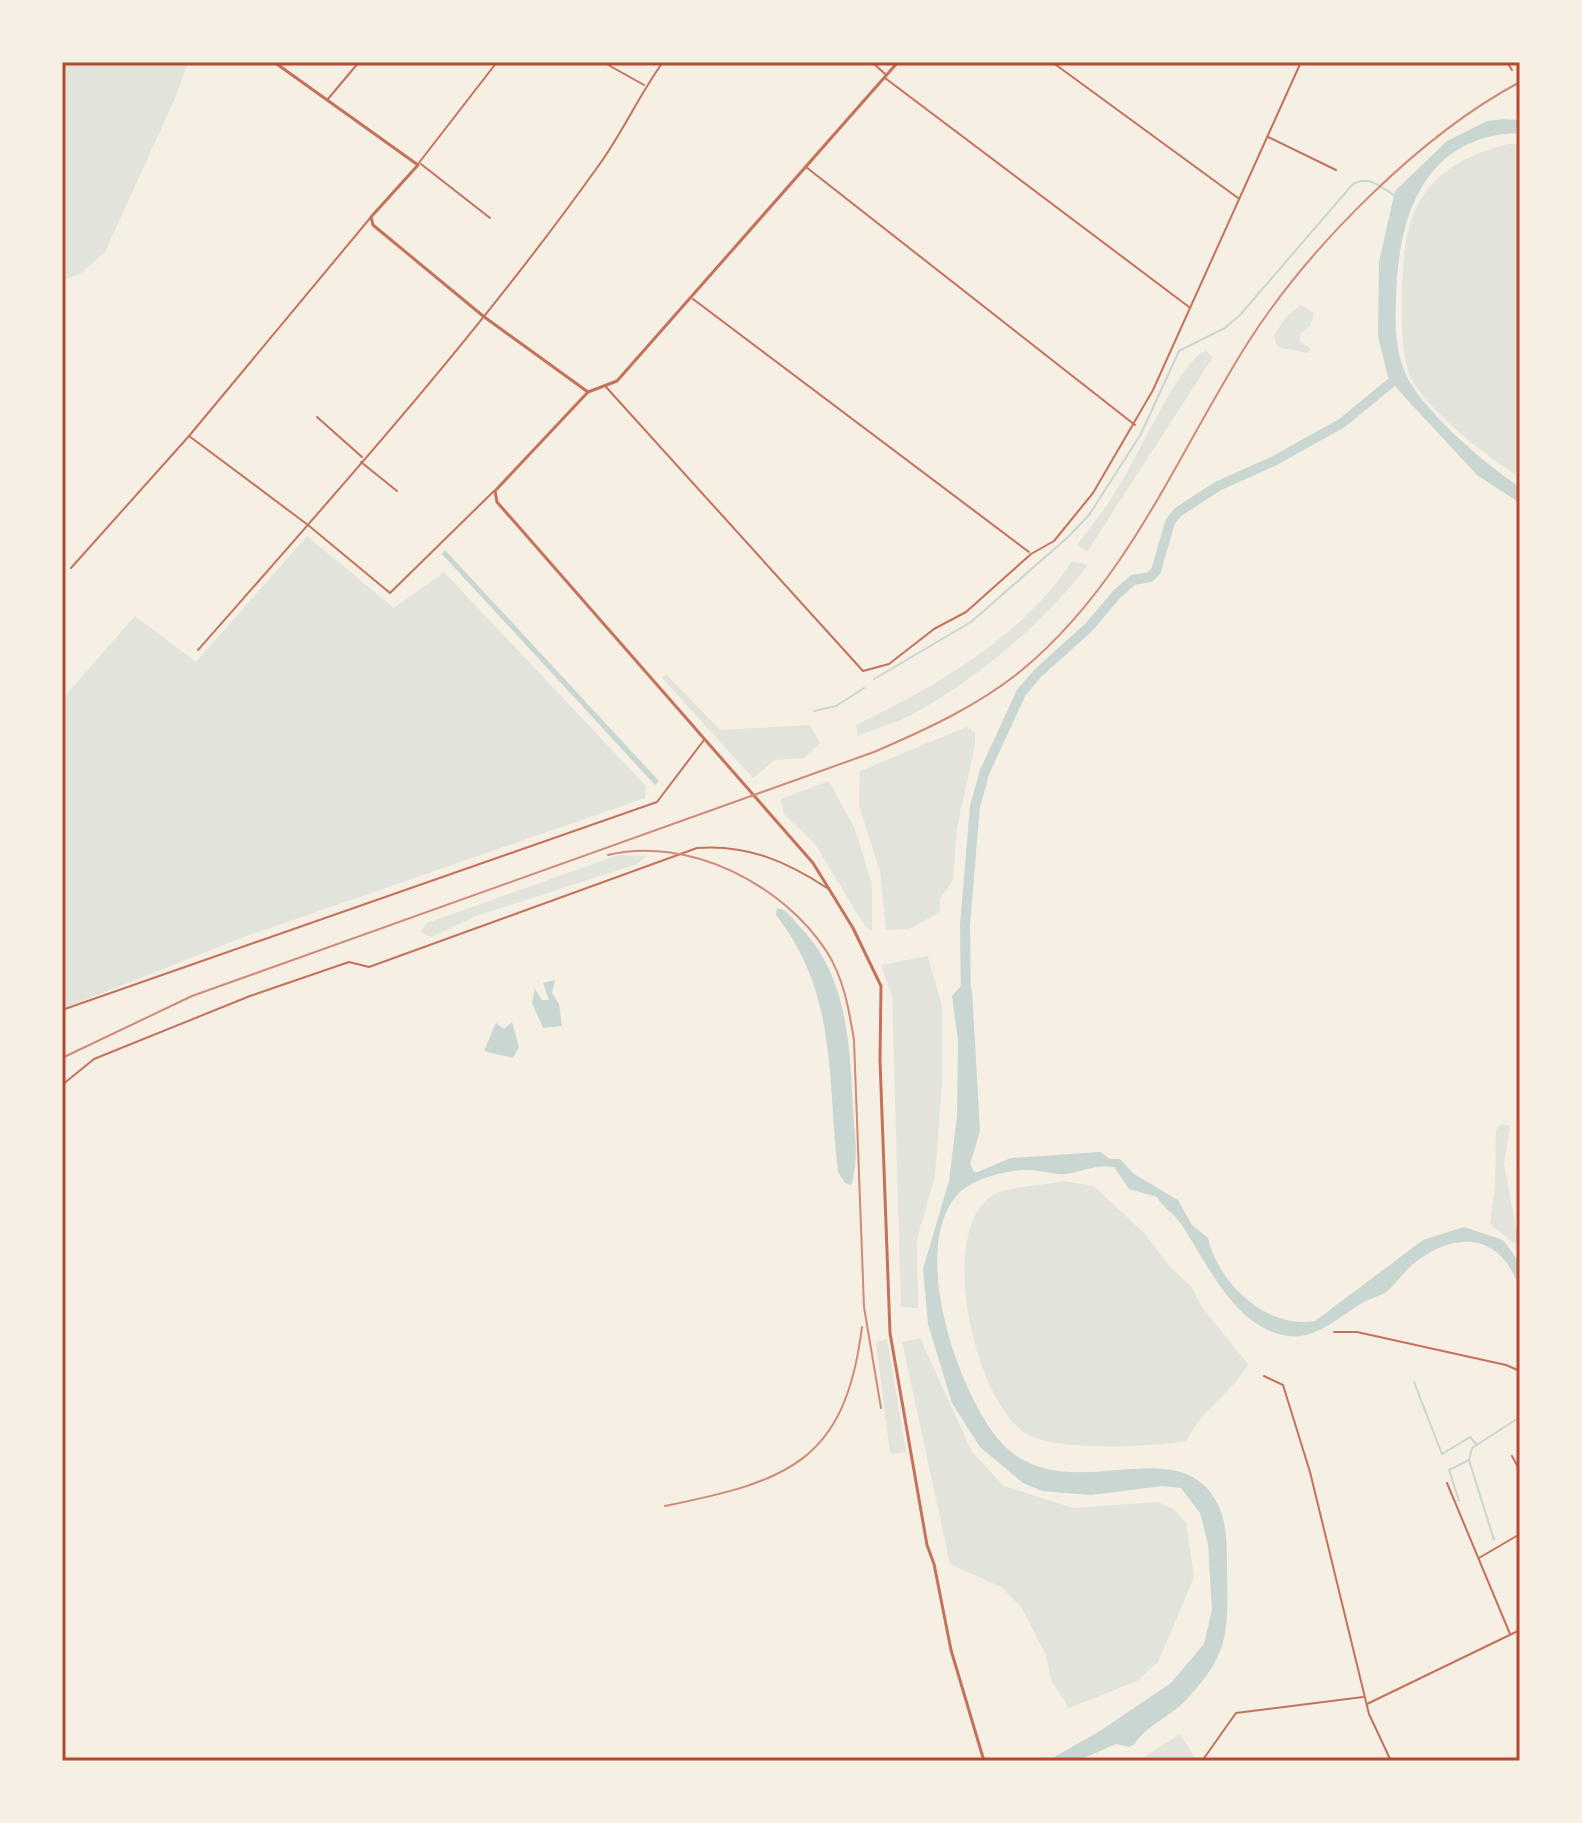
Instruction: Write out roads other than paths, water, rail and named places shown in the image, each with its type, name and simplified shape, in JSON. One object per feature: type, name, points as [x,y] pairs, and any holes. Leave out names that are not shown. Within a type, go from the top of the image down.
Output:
[{"type":"street","points":[[274,62],[490,218]]},
{"type":"street","points":[[327,100],[359,62]]},
{"type":"street","points":[[71,568],[189,436],[371,217],[419,164],[497,62]]},
{"type":"street","points":[[603,62],[646,86]]},
{"type":"street","points":[[198,650],[308,525],[483,316],[601,162],[663,62]]},
{"type":"street","points":[[872,62],[885,76],[1190,308]]},
{"type":"street","points":[[189,436],[308,525],[390,593],[495,491],[588,392],[617,381],[898,62]]},
{"type":"street","points":[[1052,62],[1239,199]]},
{"type":"street","points":[[606,387],[863,671],[889,664],[934,629],[966,612],[1031,554],[1054,541],[1093,493],[1135,425],[1301,62]]},
{"type":"street","points":[[1507,62],[1512,70]]},
{"type":"street","points":[[1267,136],[1336,170]]},
{"type":"street","points":[[805,166],[1135,425]]},
{"type":"street","points":[[371,217],[373,225],[483,316],[588,392]]},
{"type":"street","points":[[692,298],[1031,554]]},
{"type":"street","points":[[317,417],[363,458]]},
{"type":"street","points":[[360,462],[397,491]]},
{"type":"street","points":[[495,491],[497,502],[813,863],[881,986],[880,1060],[890,1333],[927,1545],[934,1564],[951,1650],[984,1761]]},
{"type":"street","points":[[62,1010],[657,802],[705,739]]},
{"type":"street","points":[[62,1085],[94,1059],[250,996],[349,962],[369,967],[697,848],[722,846],[759,853],[793,866],[831,891]]},
{"type":"street","points":[[1334,1332],[1357,1332],[1506,1365],[1520,1371]]},
{"type":"street","points":[[1264,1376],[1283,1385],[1310,1472],[1366,1704],[1391,1761]]},
{"type":"street","points":[[1512,1456],[1520,1471]]},
{"type":"street","points":[[1447,1483],[1511,1635]]},
{"type":"street","points":[[1478,1559],[1520,1534]]},
{"type":"street","points":[[1366,1704],[1520,1630]]},
{"type":"street","points":[[1202,1761],[1236,1713],[1364,1696]]},
{"type":"waterway","points":[[874,679],[971,622],[1068,537],[1089,515],[1141,434],[1179,351],[1225,328],[1240,315],[1352,185],[1368,181],[1394,195]]},
{"type":"waterway","points":[[966,1001],[965,925],[975,806],[985,771],[1021,693],[1038,673],[1089,627],[1117,594],[1133,580],[1150,577],[1156,571],[1170,522],[1178,512],[1218,486],[1274,461],[1342,423],[1398,377]]},
{"type":"waterway","points":[[814,711],[836,706],[864,688]]},
{"type":"waterway","points":[[1414,1382],[1442,1454],[1470,1437],[1476,1444]]},
{"type":"waterway","points":[[1494,1540],[1469,1460],[1472,1448],[1520,1417]]},
{"type":"waterway","points":[[1459,1501],[1449,1470],[1469,1460]]},
{"type":"railway","points":[[62,1058],[192,996],[874,752],[932,726],[1005,683],[1059,636],[1121,558],[1247,344],[1301,270],[1369,197],[1406,163],[1444,132],[1520,82]]},
{"type":"railway","points":[[608,855],[639,851],[670,853],[701,859],[731,871],[760,886],[786,905],[833,962],[845,995],[854,1040],[864,1307],[881,1408]]},
{"type":"railway","points":[[665,1506],[745,1487],[803,1458],[824,1437],[841,1409],[854,1373],[862,1327]]}]
